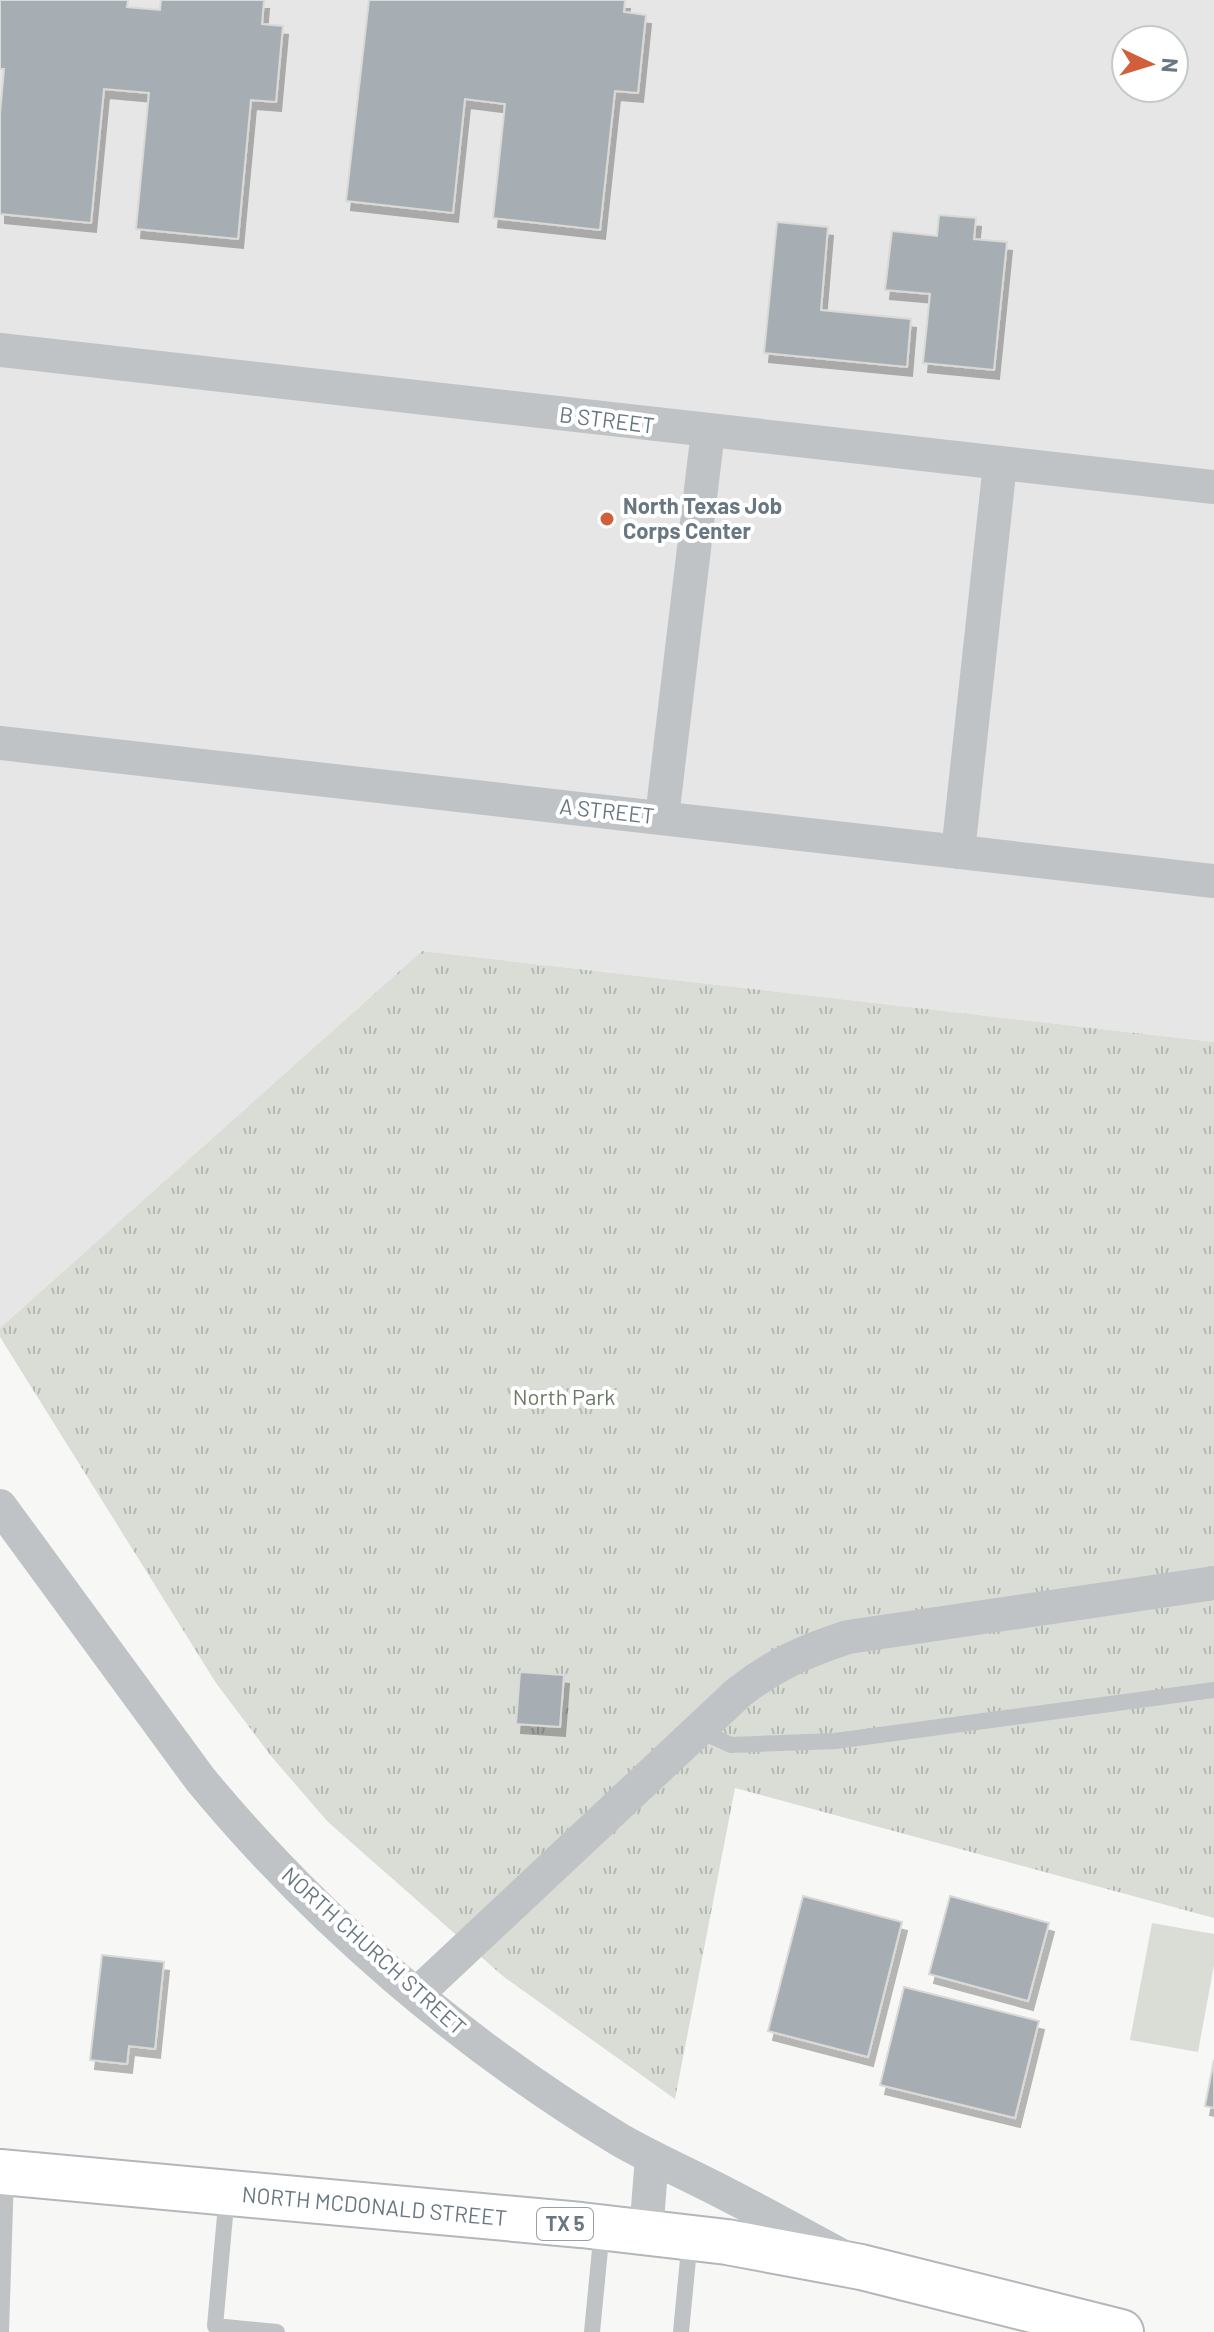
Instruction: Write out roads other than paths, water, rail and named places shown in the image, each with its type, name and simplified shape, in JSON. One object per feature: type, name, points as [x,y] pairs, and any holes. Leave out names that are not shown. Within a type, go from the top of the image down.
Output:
[{"type":"main road","name":"NORTH MCDONALD STREET","points":[[3,2173],[727,2242],[861,2267],[1121,2332]]},
{"type":"street","name":"B STREET","points":[[0,350],[1214,487]]},
{"type":"street","points":[[662,817],[708,431]]},
{"type":"street","points":[[958,852],[1000,464]]},
{"type":"street","name":"A STREET","points":[[0,743],[1214,881]]},
{"type":"street","name":"NORTH CHURCH STREET","points":[[0,1506],[226,1811],[300,1890],[417,1994],[529,2081],[622,2141],[728,2194],[861,2267]]},
{"type":"street","points":[[417,1994],[698,1730],[762,1674],[792,1657],[848,1637],[1214,1583]]},
{"type":"street","points":[[646,2233],[652,2157]]},
{"type":"lane","points":[[698,1730],[731,1745],[835,1741],[1214,1690]]},
{"type":"lane","points":[[1,2332],[3,2173]]},
{"type":"lane","points":[[227,2193],[214,2329],[277,2332]]},
{"type":"lane","points":[[592,2332],[602,2228]]},
{"type":"lane","points":[[681,2332],[690,2238]]},
{"type":"place","name":"North Texas Job Corps Center","points":[[607,519]]},
{"type":"park label","name":"North Park","points":[[564,1397]]}]
